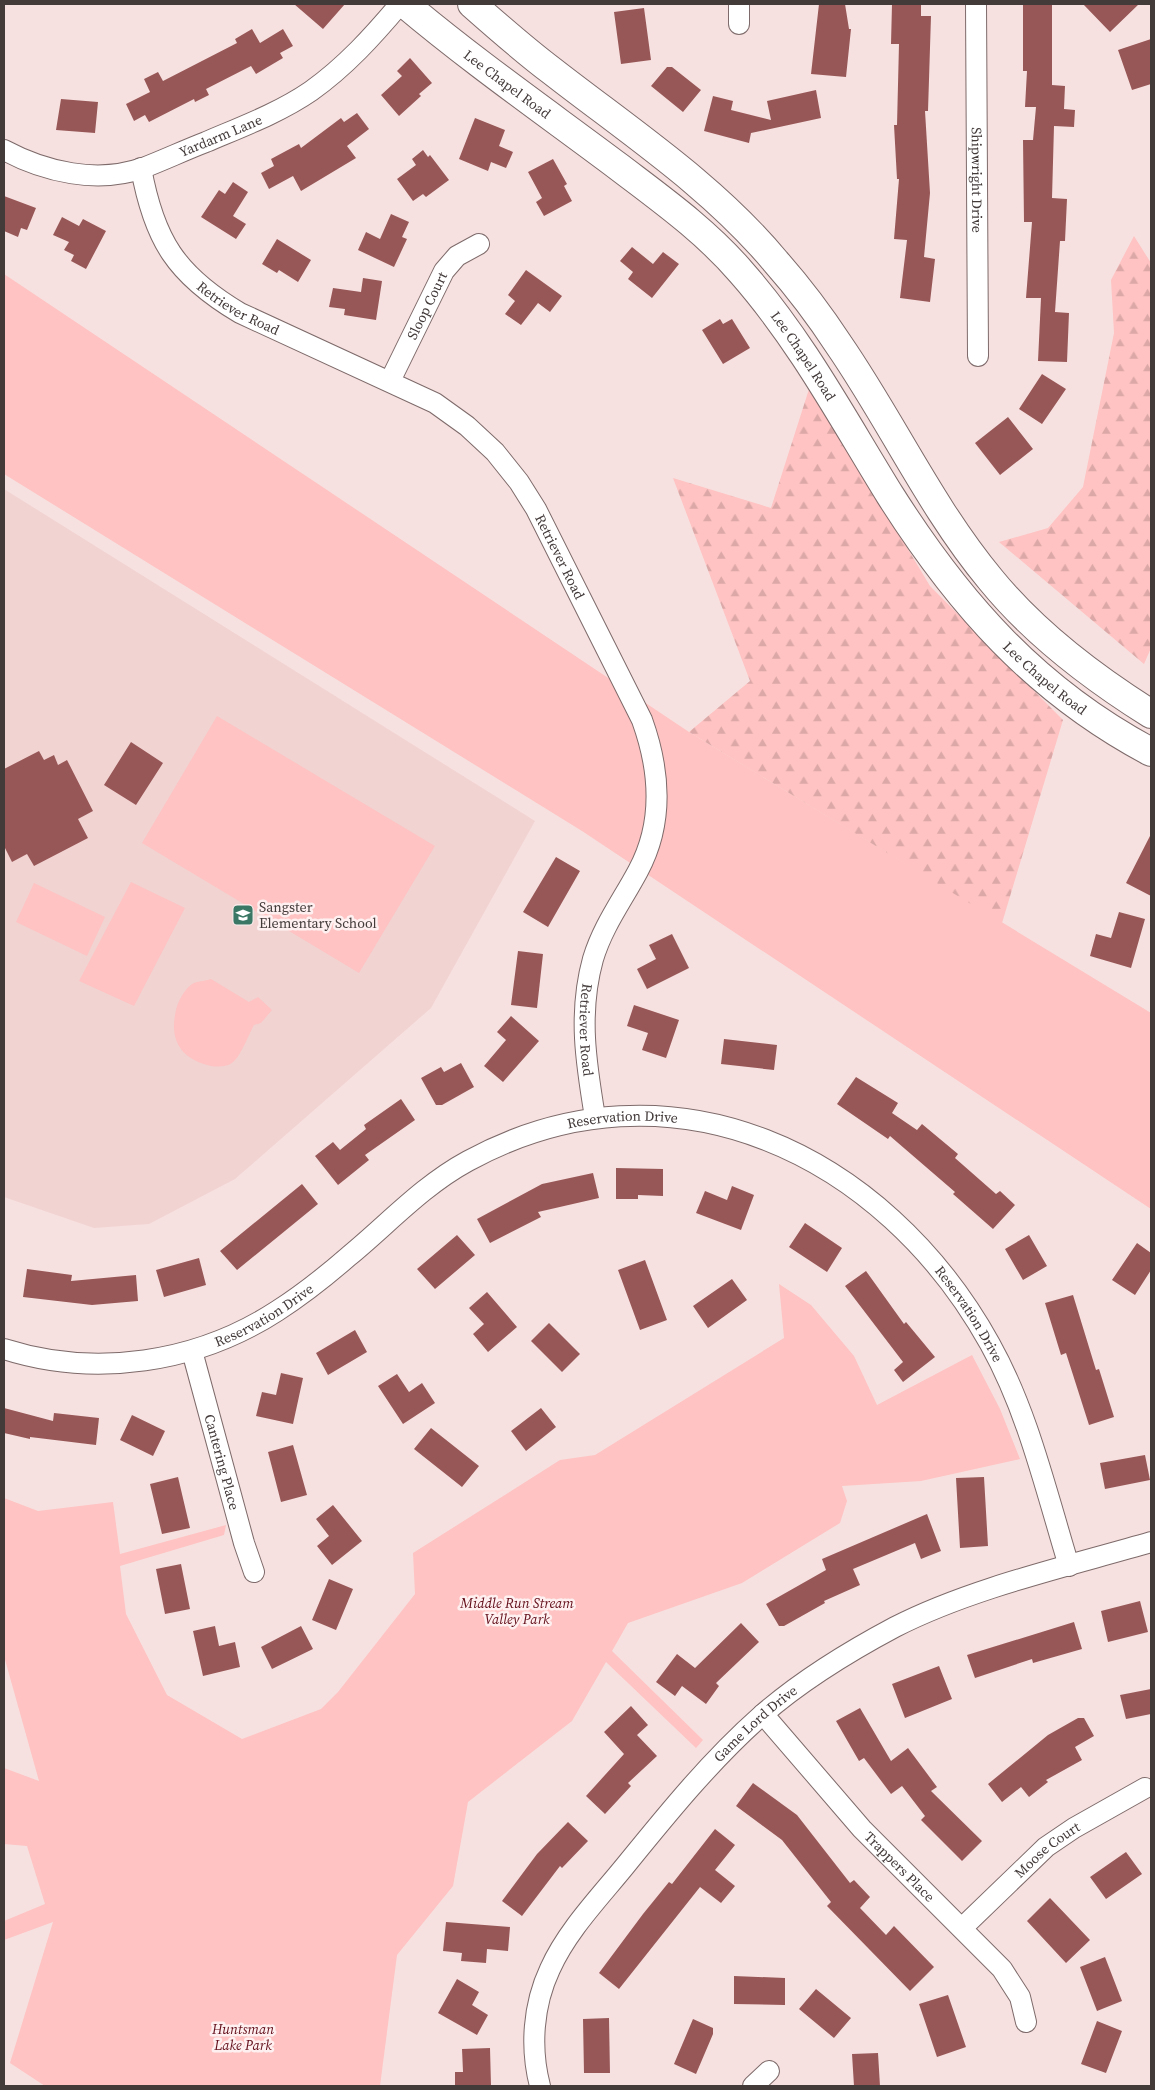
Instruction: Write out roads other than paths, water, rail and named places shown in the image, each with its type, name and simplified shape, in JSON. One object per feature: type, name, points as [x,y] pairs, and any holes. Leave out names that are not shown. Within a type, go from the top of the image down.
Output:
[{"type":"main road","name":"Lee Chapel Road","points":[[405,4],[489,73],[563,125],[699,230],[740,269],[776,314],[811,365],[891,497],[932,556],[984,622],[1049,686],[1092,717],[1151,752]]},
{"type":"main road","points":[[472,4],[551,71],[696,182],[743,226],[774,259],[841,347],[918,477],[990,580],[1022,615],[1056,646],[1121,695],[1151,714]]},
{"type":"main road","points":[[811,365],[841,347]]},
{"type":"street","name":"Yardarm Lane","points":[[4,150],[43,167],[69,173],[108,174],[141,168],[244,126],[283,108],[310,92],[360,50],[400,4]]},
{"type":"street","points":[[739,4],[739,24]]},
{"type":"street","name":"Shipwright Drive","points":[[976,4],[978,356]]},
{"type":"street","name":"Retriever Road","points":[[141,168],[147,202],[158,231],[174,258],[197,284],[215,298],[240,312],[436,403],[467,426],[495,452],[519,482],[536,509],[642,720],[651,747],[657,791],[656,814],[651,839],[638,871],[603,932],[593,959],[586,990],[583,1034],[595,1117]]},
{"type":"street","name":"Sloop Court","points":[[390,381],[440,278],[456,256],[479,244]]},
{"type":"street","name":"Reservation Drive","points":[[4,1350],[51,1360],[85,1364],[149,1360],[192,1351],[243,1331],[276,1312],[351,1254],[420,1192],[465,1162],[494,1148],[548,1127],[595,1117],[670,1116],[731,1128],[792,1151],[826,1170],[875,1205],[904,1230],[954,1288],[990,1344],[1006,1375],[1030,1436],[1069,1566]]},
{"type":"street","name":"Cantering Place","points":[[192,1351],[244,1543],[254,1572]]},
{"type":"street","name":"Game Lord Drive","points":[[540,2086],[535,2062],[535,2020],[542,1992],[560,1950],[684,1795],[733,1742],[763,1714],[814,1674],[896,1626],[968,1597],[1151,1542]]},
{"type":"street","name":"Trappers Place","points":[[763,1714],[862,1829],[1002,1969],[1020,1997],[1026,2022]]},
{"type":"street","name":"Moose Court","points":[[962,1928],[1046,1847],[1074,1828],[1145,1788]]},
{"type":"street","points":[[753,2086],[769,2072]]},
{"type":"place","name":"Sangster Elementary School","points":[[243,915]]},
{"type":"park label","name":"Middle Run Stream Valley Park","points":[[517,1612]]},
{"type":"park label","name":"Huntsman Lake Park","points":[[243,2038]]}]
